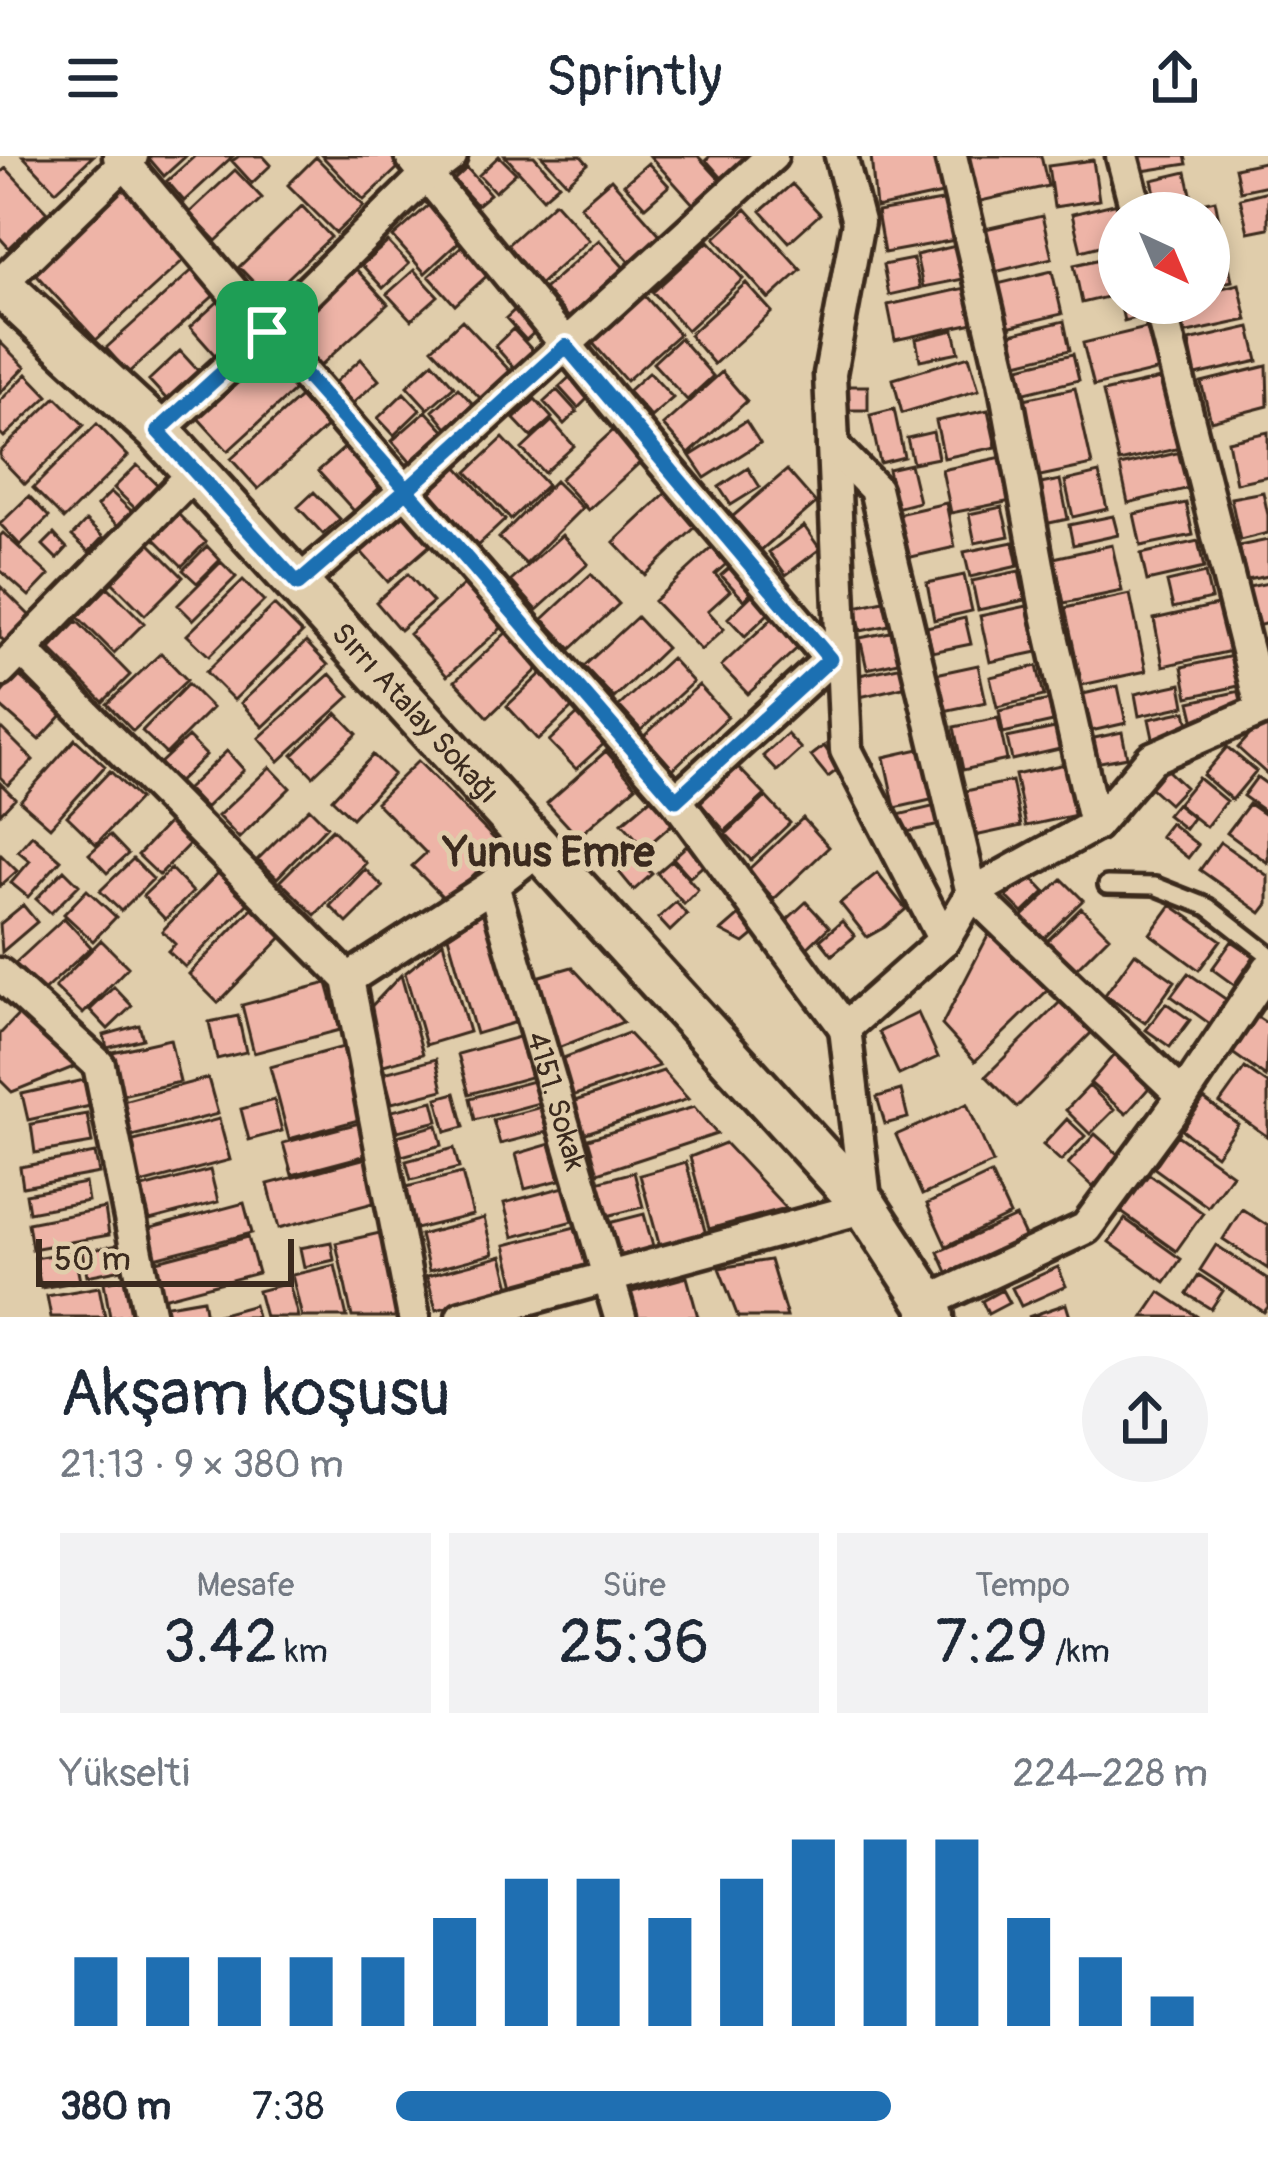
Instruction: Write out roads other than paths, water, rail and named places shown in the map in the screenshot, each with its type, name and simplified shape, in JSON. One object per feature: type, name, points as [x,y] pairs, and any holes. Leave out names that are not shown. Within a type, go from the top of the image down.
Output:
[{"type":"main road","name":"Sırrı Atalay Sokağı","points":[[0,284],[158,431],[866,1207],[930,1310]]},
{"type":"street","points":[[298,584],[772,156]]},
{"type":"street","points":[[841,156],[858,222],[830,374],[846,750],[944,940]]},
{"type":"street","points":[[951,156],[1004,381],[1047,614],[1095,824]]},
{"type":"street","points":[[1122,156],[1131,192]]},
{"type":"street","points":[[0,284],[125,158],[267,332],[676,800],[845,1028],[866,1207],[462,1317]]},
{"type":"street","points":[[158,431],[267,332],[430,162],[566,346],[830,659],[676,800]]},
{"type":"street","points":[[845,1028],[944,940],[972,893],[1095,824],[1152,758],[1265,709],[1165,324]]},
{"type":"street","points":[[833,446],[874,489],[972,893],[1183,1096]]},
{"type":"street","points":[[196,472],[11,661],[348,980],[414,1317]]},
{"type":"street","points":[[348,980],[538,850]]},
{"type":"street","name":"4151. Sokak","points":[[493,885],[620,1317]]},
{"type":"street","points":[[930,1310],[1087,1228],[1268,969]]},
{"type":"street","points":[[0,974],[99,1065],[150,1317]]},
{"type":"lane","points":[[1107,885],[1155,886],[1208,907],[1268,954]]},
{"type":"district","name":"Yunus Emre","points":[[549,853]]}]
